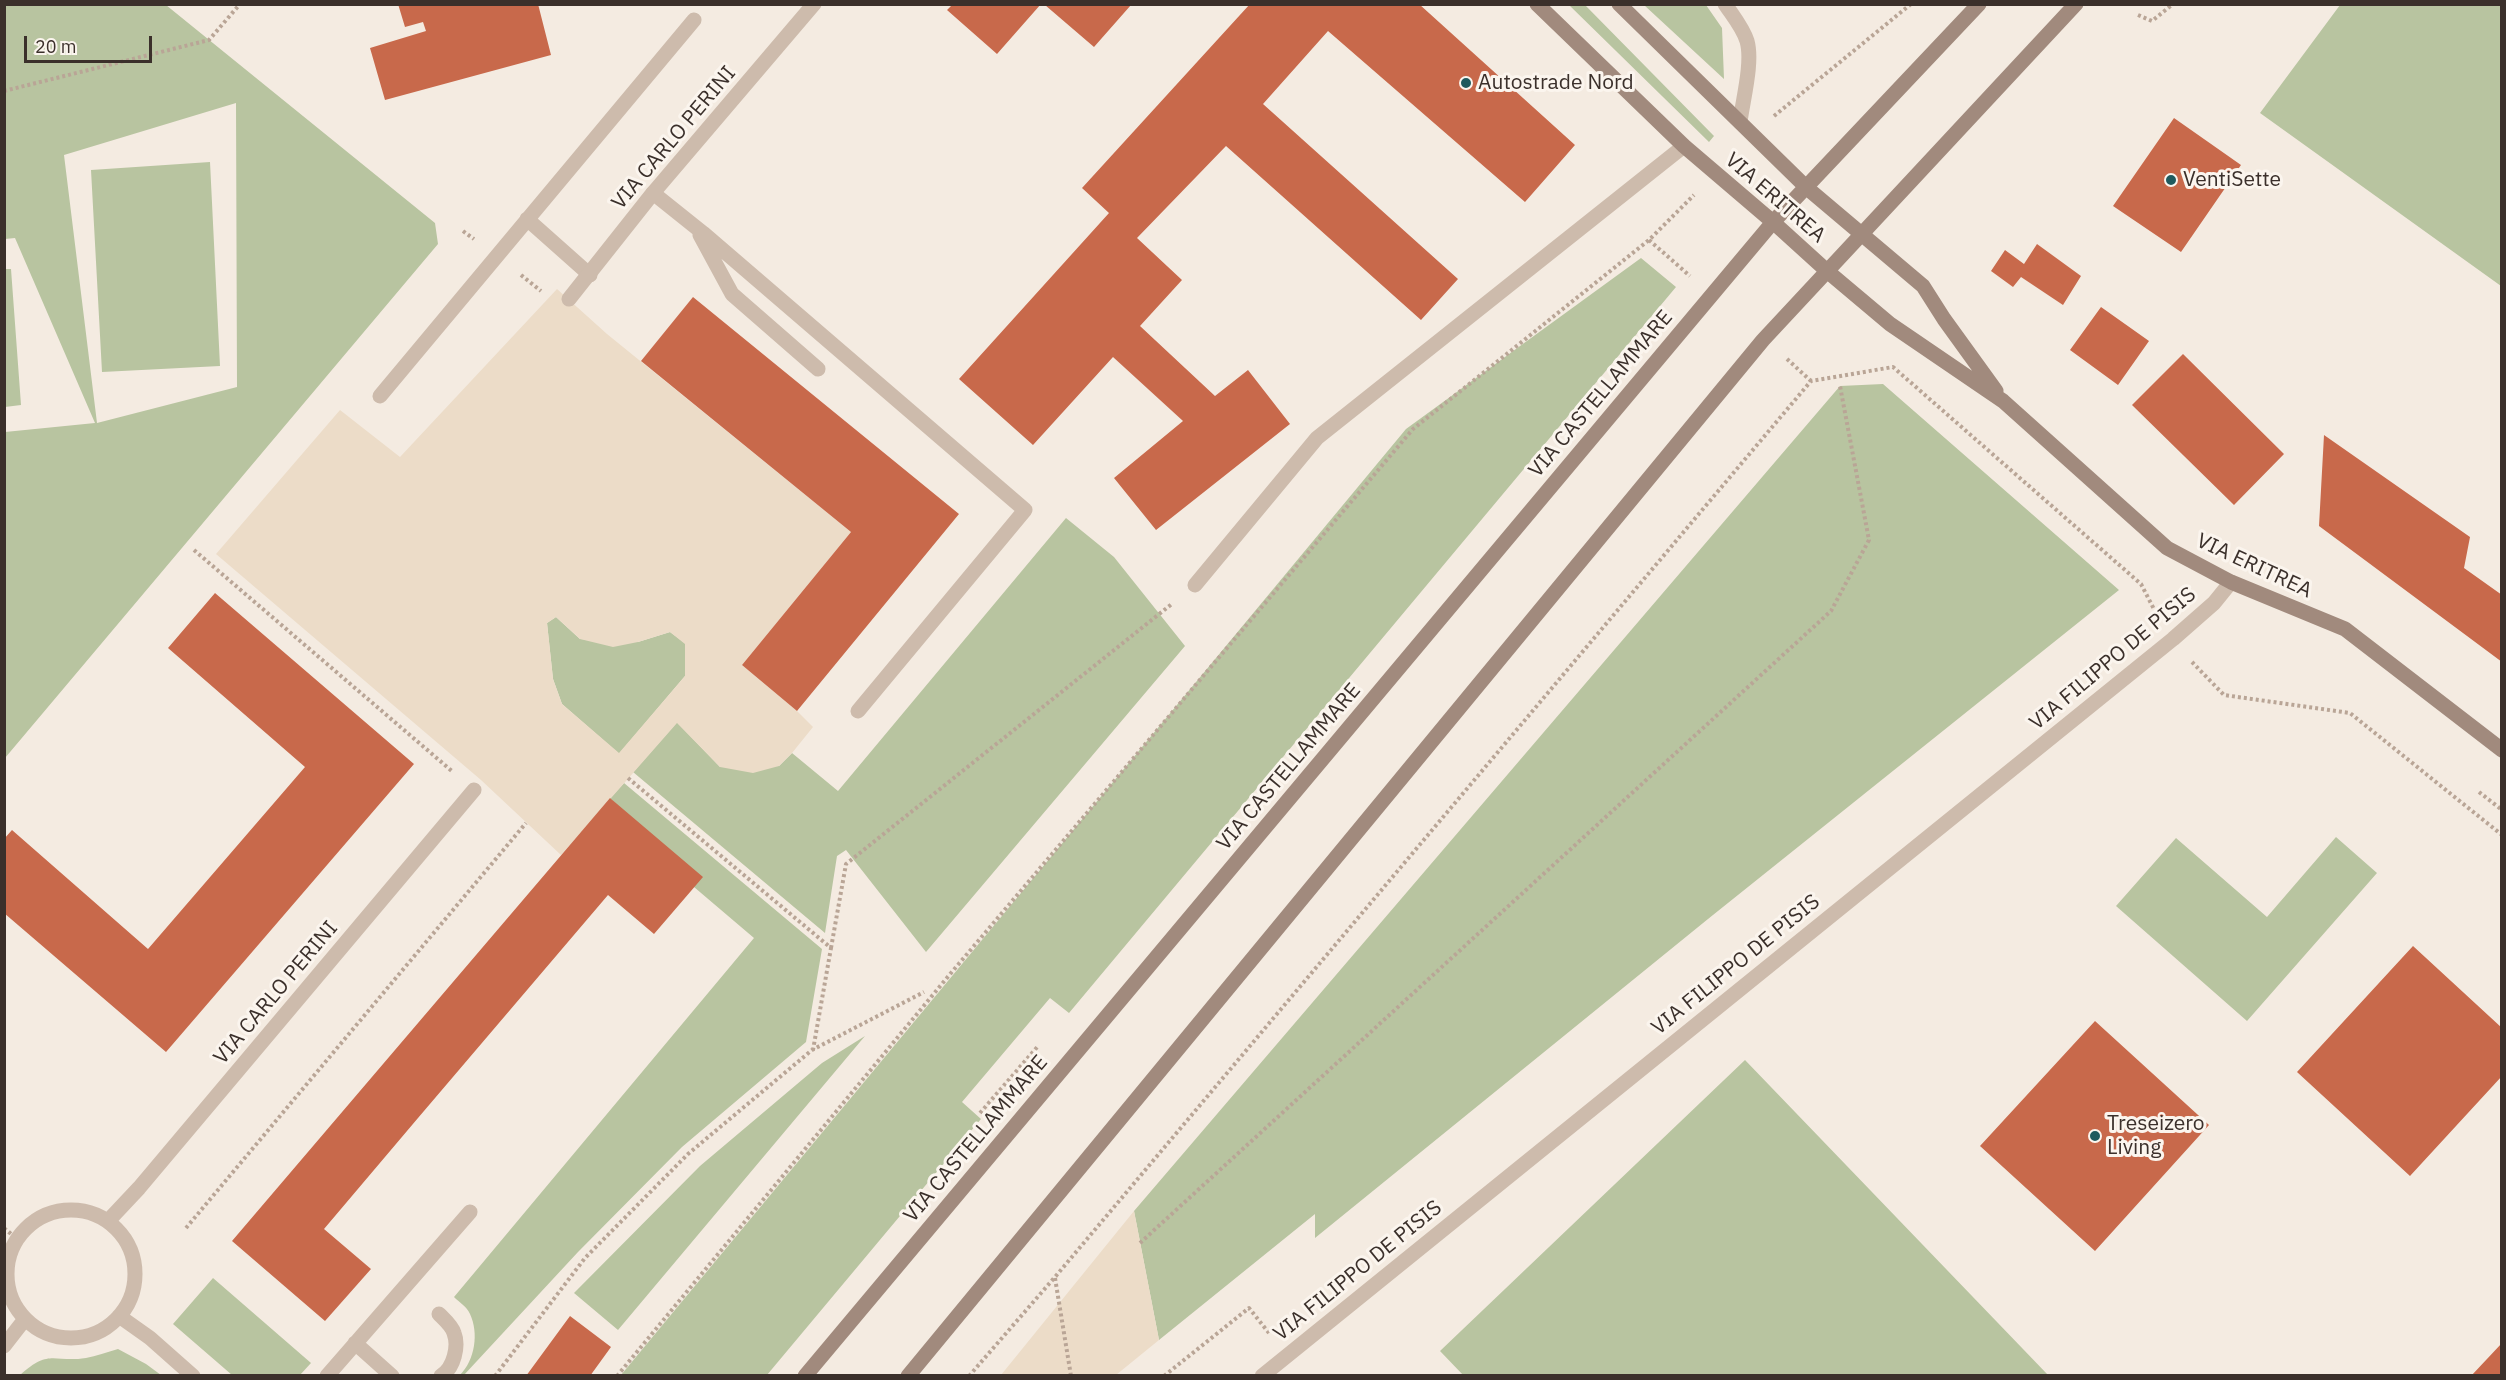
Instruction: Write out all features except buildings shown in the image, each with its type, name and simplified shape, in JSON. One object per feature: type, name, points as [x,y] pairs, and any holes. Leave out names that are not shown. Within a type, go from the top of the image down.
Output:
[{"type":"street","name":"VIA ERITREA","points":[[1537,4],[1684,146],[1827,271],[1890,324],[2003,401],[2167,548],[2231,582],[2345,629],[2502,750]]},
{"type":"street","name":"VIA ERITREA","points":[[1619,4],[1807,188],[1923,286],[2003,401]]},
{"type":"street","points":[[1725,4],[1747,41],[1749,54],[1740,122]]},
{"type":"street","name":"VIA CASTELLAMMARE","points":[[805,1376],[1773,222],[1979,4]]},
{"type":"street","points":[[908,1376],[1764,340],[2076,4]]},
{"type":"street","name":"VIA CARLO PERINI","points":[[569,299],[653,193],[812,5]]},
{"type":"street","points":[[380,396],[694,20]]},
{"type":"street","points":[[1196,585],[1317,438],[1684,146]]},
{"type":"street","points":[[653,193],[1025,510],[858,711]]},
{"type":"street","points":[[527,219],[590,275]]},
{"type":"street","points":[[696,228],[732,294],[818,369]]},
{"type":"street","name":"VIA FILIPPO DE PISIS","points":[[1262,1376],[2173,639],[2214,603],[2231,582]]},
{"type":"street","name":"VIA CARLO PERINI","points":[[108,1221],[139,1188],[474,790]]},
{"type":"street","points":[[60,1210],[84,1210],[108,1221],[123,1235],[131,1250],[135,1265],[134,1289],[119,1316],[99,1331],[69,1338],[46,1333],[25,1319],[14,1303],[7,1280],[9,1257],[17,1239],[31,1224],[60,1210]]},
{"type":"street","points":[[327,1376],[470,1212]]},
{"type":"street","points":[[439,1314],[454,1332],[456,1352],[446,1373],[441,1376]]},
{"type":"street","points":[[119,1316],[150,1338],[193,1376]]},
{"type":"street","points":[[4,1346],[25,1319]]},
{"type":"street","points":[[356,1343],[392,1376]]},
{"type":"path","points":[[4,91],[209,40],[240,4]]},
{"type":"path","points":[[1774,116],[1911,4]]},
{"type":"path","points":[[2138,15],[2152,21],[2173,4]]},
{"type":"path","points":[[617,1376],[951,973],[1413,429],[1649,240],[1690,199]]},
{"type":"path","points":[[969,1376],[1811,381],[1893,367],[2141,584],[2162,625]]},
{"type":"path","points":[[1140,1243],[1831,611],[1869,540],[1840,386]]},
{"type":"path","points":[[194,550],[474,790]]},
{"type":"path","points":[[813,1050],[846,864],[1175,601]]},
{"type":"path","points":[[2188,657],[2224,695],[2350,713],[2502,835]]},
{"type":"path","points":[[628,778],[831,948]]},
{"type":"path","points":[[2479,792],[2502,810]]},
{"type":"path","points":[[186,1228],[526,823]]},
{"type":"path","points":[[495,1376],[585,1258],[688,1154],[813,1050],[924,992]]},
{"type":"path","points":[[980,1113],[1039,1045]]},
{"type":"path","points":[[4,1228],[17,1239]]},
{"type":"path","points":[[1055,1277],[1071,1376]]},
{"type":"path","points":[[1164,1376],[1249,1308],[1269,1332]]},
{"type":"green space","points":[[5,4],[166,5],[435,223],[438,244],[5,758],[5,432],[95,423],[15,238],[5,239]],"holes":[[[236,103],[237,387],[97,423],[64,155]]]},
{"type":"green space","points":[[1569,5],[1585,5],[1714,136],[1709,142]]},
{"type":"green space","points":[[1644,5],[1706,5],[1722,28],[1724,79]]},
{"type":"green space","points":[[2340,5],[2501,5],[2501,286],[2260,113]]},
{"type":"green space","points":[[210,162],[220,366],[102,372],[91,170]]},
{"type":"green space","points":[[1641,258],[1676,287],[1069,1013],[1050,998],[962,1102],[981,1119],[767,1375],[621,1375],[1406,429]]},
{"type":"green space","points":[[5,269],[11,269],[21,405],[5,407]]},
{"type":"green space","points":[[1883,384],[2119,590],[1315,1238],[1315,1214],[1159,1340],[1134,1211],[1840,386]]},
{"type":"green space","points":[[1066,518],[1114,557],[1185,646],[926,952],[846,850],[837,856],[825,933],[633,772],[677,722],[720,767],[779,766],[792,753],[838,791]]},
{"type":"green space","points":[[556,617],[580,639],[638,642],[670,632],[685,643],[685,676],[619,754],[562,704],[553,679],[547,623]]},
{"type":"green space","points":[[624,783],[822,949],[806,1042],[682,1147],[578,1252],[464,1375],[460,1375],[469,1362],[475,1338],[469,1311],[454,1297],[754,938],[694,887],[610,798]]},
{"type":"green space","points":[[2336,837],[2377,873],[2247,1021],[2116,906],[2176,838],[2267,917]]},
{"type":"green space","points":[[865,1036],[618,1330],[574,1293],[700,1166],[822,1063]]},
{"type":"green space","points":[[1745,1060],[2048,1375],[1464,1376],[1440,1351]]},
{"type":"green space","points":[[213,1278],[311,1363],[300,1375],[232,1375],[173,1324]]},
{"type":"green space","points":[[118,1349],[161,1375],[20,1375],[45,1359],[86,1358]]},
{"type":"shaded area","points":[[557,289],[607,334],[851,532],[742,665],[813,727],[779,766],[753,773],[720,767],[677,723],[561,855],[481,780],[216,554],[340,410],[400,457]],"holes":[[[556,617],[580,639],[613,647],[670,632],[685,644],[685,676],[619,753],[562,704],[553,679],[547,623]]]},
{"type":"shaded area","points":[[1134,1211],[1159,1340],[1116,1375],[1001,1375]]},
{"type":"place","name":"Autostrade Nord","points":[[1466,83]]},
{"type":"place","name":"VentiSette","points":[[2171,180]]},
{"type":"place","name":"Treseizero Living","points":[[2095,1136]]}]
